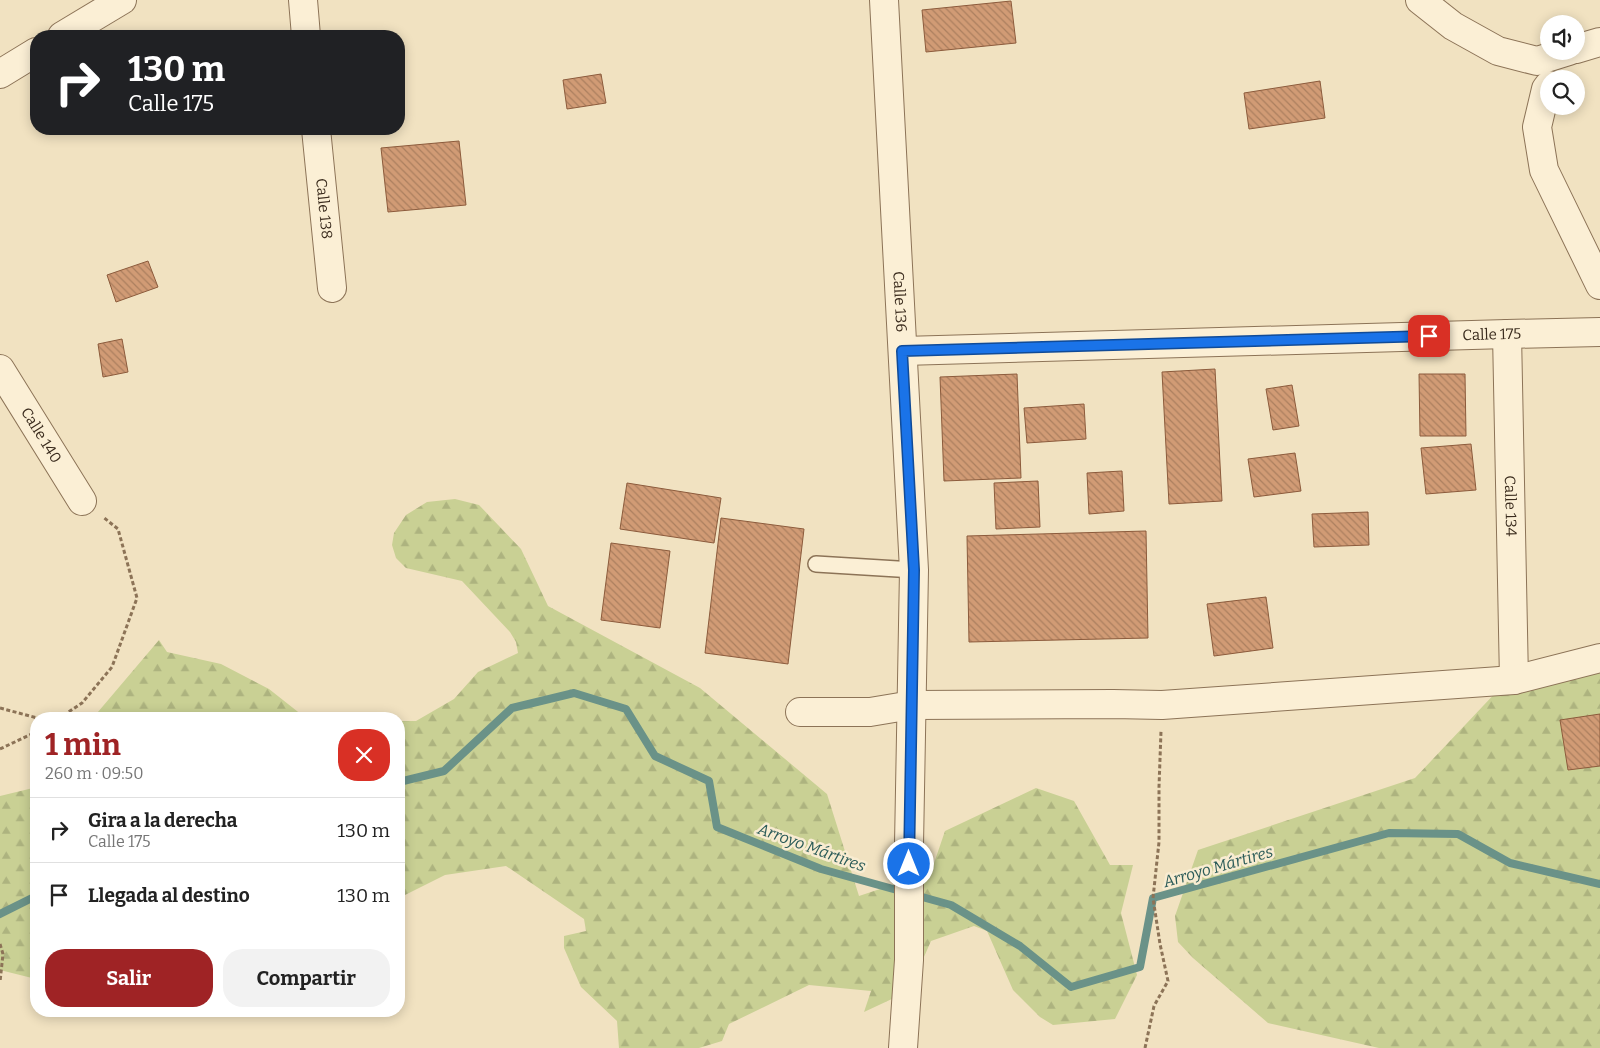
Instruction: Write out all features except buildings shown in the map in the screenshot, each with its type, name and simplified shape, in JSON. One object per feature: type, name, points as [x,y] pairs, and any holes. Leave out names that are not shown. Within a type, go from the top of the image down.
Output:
[{"type":"street","points":[[72,30],[122,0]]},
{"type":"street","points":[[303,0],[306,30]]},
{"type":"street","name":"Calle 136","points":[[884,0],[914,570],[909,960],[903,1048]]},
{"type":"street","points":[[1420,0],[1453,26],[1498,51],[1537,61],[1540,60]]},
{"type":"street","points":[[0,74],[30,56]]},
{"type":"street","points":[[1562,70],[1570,60]]},
{"type":"street","points":[[1540,115],[1537,128],[1544,170],[1600,285]]},
{"type":"street","name":"Calle 138","points":[[317,135],[332,288]]},
{"type":"street","name":"Calle 175","points":[[902,351],[1600,332]]},
{"type":"street","name":"Calle 134","points":[[1507,334],[1514,680]]},
{"type":"street","name":"Calle 140","points":[[0,369],[82,501]]},
{"type":"street","points":[[800,712],[870,712],[912,705],[1162,705],[1514,680],[1600,658]]},
{"type":"lane","points":[[816,564],[914,570]]},
{"type":"path","points":[[68,712],[82,703],[112,667],[137,598],[118,529],[82,501]]},
{"type":"path","points":[[1144,1048],[1154,1006],[1168,981],[1153,898],[1159,842],[1158,787],[1162,705]]},
{"type":"path","points":[[0,708],[30,716]]},
{"type":"path","points":[[0,749],[30,735]]},
{"type":"path","points":[[0,944],[3,954],[0,982]]},
{"type":"green space","points":[[455,499],[479,505],[521,549],[548,606],[700,688],[827,794],[859,896],[931,872],[945,831],[1036,788],[1074,801],[1110,865],[1133,865],[1121,913],[1137,975],[1115,1019],[1053,1025],[1040,1017],[1013,990],[987,931],[974,926],[931,941],[909,991],[864,1012],[871,991],[809,985],[729,1024],[722,1041],[699,1048],[619,1048],[617,1021],[581,987],[564,948],[564,936],[586,931],[584,919],[506,866],[445,875],[405,895],[405,721],[416,721],[454,699],[478,672],[518,653],[516,642],[510,632],[462,581],[406,568],[396,558],[392,545],[394,533],[406,515],[427,502]]},
{"type":"green space","points":[[159,640],[167,652],[221,664],[269,689],[298,712],[98,712]]},
{"type":"green space","points":[[1600,668],[1600,1048],[1379,1048],[1268,1023],[1193,958],[1178,942],[1175,916],[1198,850],[1415,778],[1517,670]]},
{"type":"green space","points":[[30,789],[30,978],[0,970],[0,796]]},
{"type":"waterway","name":"Arroyo Mártires","points":[[405,781],[444,771],[512,708],[574,693],[626,709],[655,756],[709,781],[717,827],[821,869],[951,905],[1020,946],[1071,987],[1140,967],[1153,898],[1389,833],[1458,834],[1510,863],[1600,884]]},
{"type":"waterway","name":"Arroyo Mártires","points":[[0,914],[30,899]]},
{"type":"route","points":[[909,864],[914,570],[902,351],[1429,336]]}]
